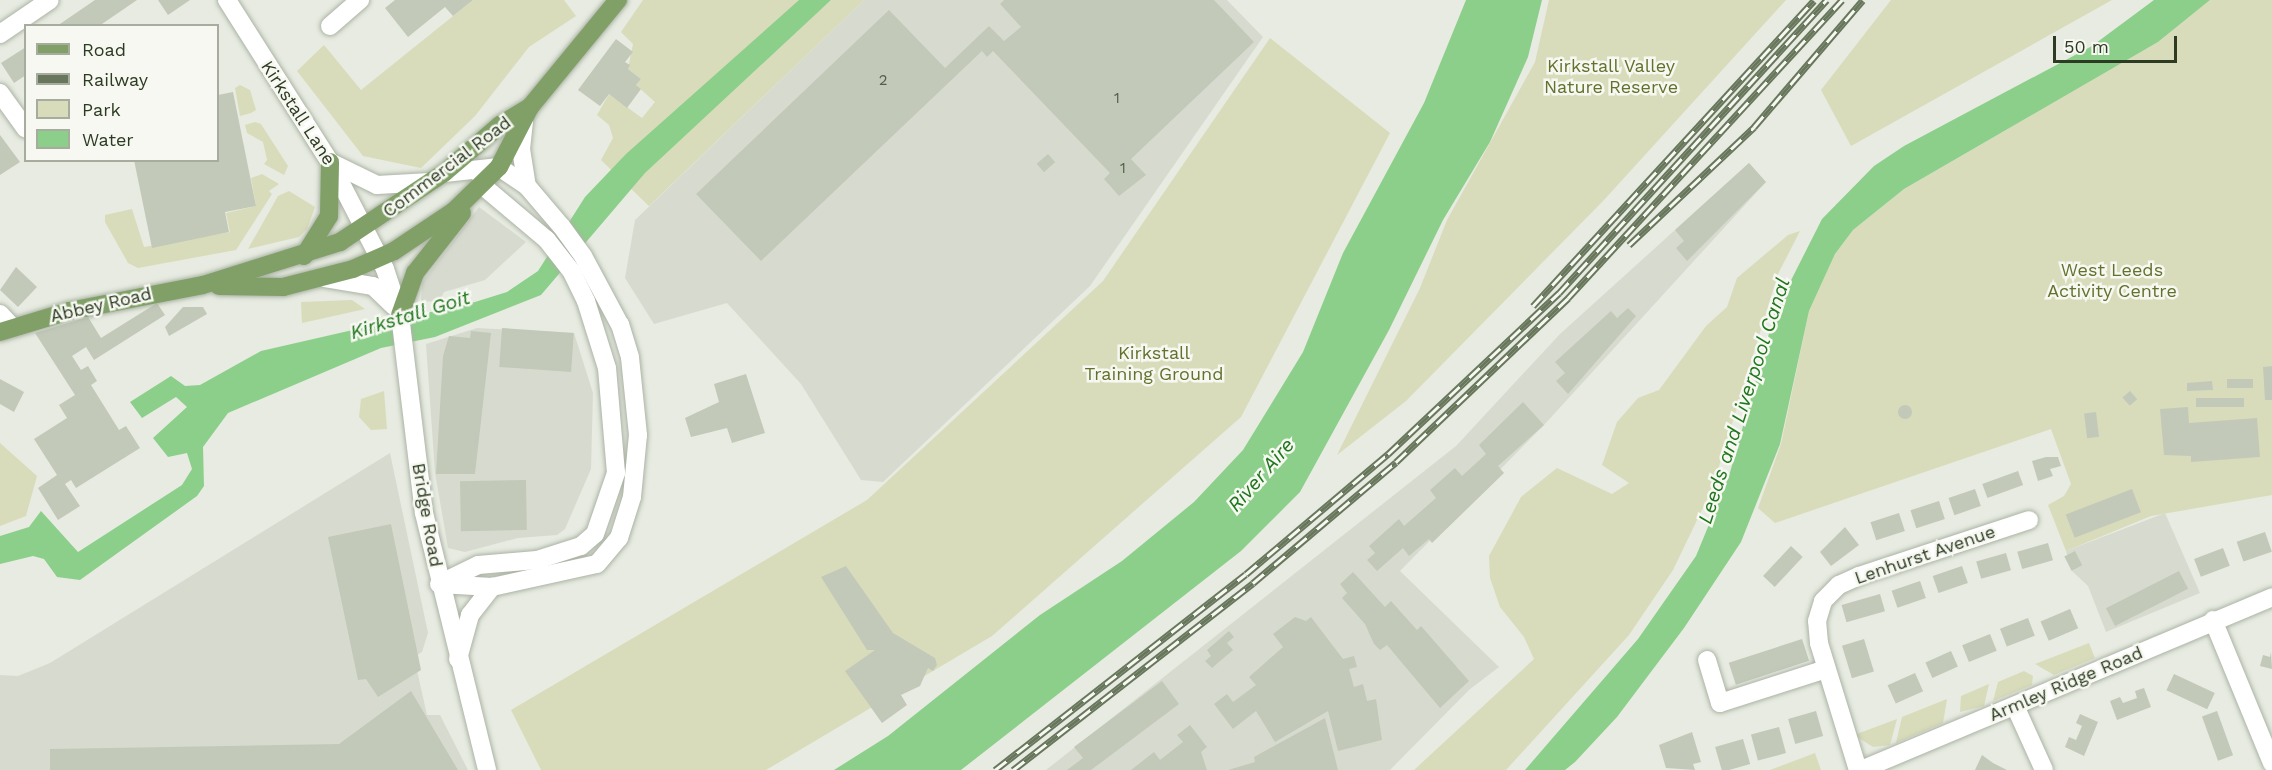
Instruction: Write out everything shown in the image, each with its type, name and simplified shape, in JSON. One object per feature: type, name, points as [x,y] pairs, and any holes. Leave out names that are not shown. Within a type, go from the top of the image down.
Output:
[{"type":"main road","name":"Commercial Road","points":[[385,256],[481,193],[499,167],[527,114],[618,0]]},
{"type":"main road","name":"Commercial Road","points":[[364,228],[439,177],[500,125],[527,114]]},
{"type":"main road","points":[[303,257],[329,216],[330,162]]},
{"type":"main road","points":[[400,315],[415,273],[481,193]]},
{"type":"main road","name":"Abbey Road","points":[[4,324],[203,285],[303,257],[364,228]]},
{"type":"main road","name":"Abbey Road","points":[[203,285],[283,286],[325,278],[385,256]]},
{"type":"street","points":[[0,34],[50,0]]},
{"type":"street","name":"Kirkstall Lane","points":[[227,0],[330,162],[364,228],[385,256]]},
{"type":"street","points":[[330,26],[360,0]]},
{"type":"street","points":[[0,93],[22,117]]},
{"type":"street","points":[[527,114],[521,149],[527,186]]},
{"type":"street","points":[[439,584],[478,565],[537,560],[581,546],[595,534],[616,473],[607,368],[572,272],[547,240],[481,193],[480,165],[487,143],[500,125]]},
{"type":"street","points":[[330,162],[377,185],[439,177],[480,165],[499,167],[527,186],[583,256],[620,325],[630,357],[638,435],[632,497],[619,538],[597,564],[492,587],[439,584]]},
{"type":"street","name":"Bridge Road","points":[[385,256],[400,315],[419,485],[439,584],[487,770]]},
{"type":"street","points":[[325,278],[373,286],[400,315]]},
{"type":"street","points":[[612,490],[632,497]]},
{"type":"street","name":"Lenhurst Avenue","points":[[1859,770],[1826,669],[1817,621],[1823,601],[1839,585],[2029,520]]},
{"type":"street","points":[[458,659],[470,615],[492,587]]},
{"type":"street","name":"Armley Ridge Road","points":[[1859,770],[2016,706],[2212,620],[2272,597]]},
{"type":"street","points":[[2212,620],[2272,764]]},
{"type":"street","points":[[1707,660],[1720,702],[1826,669]]},
{"type":"street","points":[[2016,706],[2044,770]]},
{"type":"shaded area","points":[[864,0],[1227,0],[1263,37],[1090,286],[883,482],[861,480],[801,384],[727,303],[654,324],[625,278],[635,220]]},
{"type":"shaded area","points":[[1749,163],[1766,182],[1544,425],[1400,571],[1499,667],[1469,690],[1390,770],[1046,770],[1456,446],[1560,334]]},
{"type":"shaded area","points":[[479,207],[526,242],[485,280],[444,292],[439,302],[421,301],[422,283]]},
{"type":"shaded area","points":[[477,328],[574,333],[593,393],[591,469],[565,529],[557,535],[518,538],[465,552],[448,548],[435,473],[426,344]]},
{"type":"shaded area","points":[[390,453],[428,633],[422,652],[414,657],[427,715],[440,715],[468,770],[0,770],[0,675],[18,676],[50,663]]},
{"type":"shaded area","points":[[2165,513],[2200,593],[2106,632],[2088,586],[2072,571],[2066,551]]},
{"type":"green space","points":[[473,0],[564,0],[576,16],[529,47],[475,116],[421,168],[363,156],[297,71],[324,45],[361,90]]},
{"type":"green space","points":[[643,0],[798,0],[821,9],[831,0],[864,0],[649,206],[601,160],[613,138],[609,125],[597,115],[609,94],[642,118],[655,102],[636,85],[641,79],[628,69],[633,44],[621,32]]},
{"type":"green space","name":"Kirkstall Valley Nature Reserve","points":[[1549,0],[1786,0],[1604,200],[1406,401],[1337,455],[1420,288],[1447,220],[1535,62]]},
{"type":"green space","points":[[1891,0],[2112,0],[1851,146],[1821,90]]},
{"type":"green space","name":"West Leeds Activity Centre","points":[[2210,0],[2272,0],[2272,495],[2151,516],[2066,551],[2048,505],[2064,496],[2071,484],[2051,429],[1775,523],[1758,508],[1781,444],[1809,311],[1835,254],[1853,230],[1904,189],[2158,42]]},
{"type":"green space","name":"Kirkstall Training Ground","points":[[1270,38],[1390,133],[1241,417],[992,636],[766,770],[541,770],[511,710],[867,500],[1103,281]]},
{"type":"green space","points":[[240,85],[250,90],[256,110],[240,116],[235,88]]},
{"type":"green space","points":[[255,122],[261,124],[288,166],[284,175],[264,164],[267,160],[263,142],[247,133],[245,125]]},
{"type":"green space","points":[[262,174],[279,184],[269,191],[272,194],[236,250],[138,268],[128,263],[105,222],[105,215],[132,209],[144,247],[230,232],[226,213],[256,206],[251,178]]},
{"type":"green space","points":[[289,191],[315,207],[307,229],[299,237],[248,249],[278,196]]},
{"type":"green space","points":[[1800,231],[1778,274],[1712,489],[1673,570],[1629,635],[1506,770],[1414,770],[1534,659],[1524,637],[1500,607],[1490,578],[1489,556],[1521,497],[1557,468],[1612,494],[1629,483],[1602,465],[1617,422],[1638,398],[1659,390],[1706,326],[1727,307],[1737,278],[1788,235]]},
{"type":"green space","points":[[352,300],[365,309],[302,323],[301,302]]},
{"type":"green space","points":[[384,391],[387,429],[371,430],[359,417],[361,399]]},
{"type":"green space","points":[[0,443],[37,476],[26,516],[0,526]]},
{"type":"green space","points":[[2089,643],[2095,658],[2054,675],[2035,664]]},
{"type":"green space","points":[[2024,671],[2033,676],[2032,685],[1993,701],[1998,682]]},
{"type":"green space","points":[[1989,684],[1984,706],[1960,712],[1961,696]]},
{"type":"green space","points":[[1947,699],[1943,723],[1896,743],[1902,717]]},
{"type":"green space","points":[[1897,719],[1890,745],[1873,747],[1854,735]]},
{"type":"green space","points":[[1815,753],[1821,770],[1770,770]]},
{"type":"water","points":[[799,0],[831,0],[645,173],[541,295],[435,337],[381,348],[228,413],[203,447],[204,486],[197,496],[80,580],[57,577],[44,559],[33,556],[0,564],[0,536],[29,527],[41,511],[78,552],[182,485],[192,469],[187,453],[168,457],[153,438],[187,407],[176,397],[142,418],[130,402],[171,376],[185,386],[200,385],[261,351],[475,302],[507,292],[538,271],[585,197],[626,154]]},
{"type":"water","name":"River Aire","points":[[1466,0],[1542,0],[1528,57],[1490,142],[1443,220],[1389,330],[1300,492],[1241,551],[961,770],[834,770],[888,736],[1040,615],[1122,561],[1194,502],[1243,450],[1303,352],[1343,253],[1424,103]]},
{"type":"water","points":[[2154,0],[2210,0],[2158,42],[1904,189],[1853,230],[1835,254],[1809,311],[1780,444],[1741,542],[1684,628],[1617,717],[1575,762],[1565,770],[1525,770],[1638,639],[1696,556],[1729,476],[1775,312],[1822,219],[1874,166],[1904,146],[2092,46]]},
{"type":"building","points":[[95,0],[137,0],[102,24],[60,24]]},
{"type":"building","points":[[158,0],[190,0],[168,15]]},
{"type":"building","points":[[395,0],[473,0],[453,16],[445,7],[408,37],[385,8]]},
{"type":"building","points":[[1004,0],[1214,0],[1254,42],[1131,159],[1146,175],[1119,196],[1104,179],[1110,173],[993,51],[987,57],[982,51],[761,261],[696,194],[889,10],[945,68],[989,26],[1004,41],[1021,27],[1000,4]]},
{"type":"building","points":[[616,39],[633,52],[625,62],[630,65],[628,69],[641,79],[636,85],[641,89],[627,108],[609,94],[600,106],[578,90]]},
{"type":"building","points":[[24,48],[24,76],[14,83],[1,63]]},
{"type":"building","points":[[233,92],[256,206],[225,212],[229,232],[152,248],[134,162],[219,162],[219,95]]},
{"type":"building","points":[[0,135],[20,162],[0,175]]},
{"type":"building","points":[[1048,154],[1055,162],[1044,172],[1037,164]]},
{"type":"building","points":[[1749,163],[1766,182],[1687,261],[1676,248],[1684,241],[1675,230]]},
{"type":"building","points":[[16,267],[37,287],[18,307],[0,290]]},
{"type":"building","points":[[157,303],[165,315],[94,360],[86,347],[72,356],[81,370],[88,366],[97,381],[91,385],[119,430],[126,426],[140,448],[76,488],[71,480],[65,484],[80,506],[58,520],[38,488],[57,475],[34,439],[67,418],[59,405],[75,395],[35,333],[88,317],[101,338]]},
{"type":"building","points":[[183,307],[203,307],[207,314],[169,336],[165,327]]},
{"type":"building","points":[[1628,308],[1636,316],[1568,394],[1556,381],[1565,373],[1555,362],[1611,311],[1617,318]]},
{"type":"building","points":[[502,328],[574,333],[571,372],[499,367]]},
{"type":"building","points":[[471,331],[491,333],[475,474],[436,474],[443,356],[449,336],[470,338]]},
{"type":"building","points":[[2272,366],[2272,400],[2265,400],[2263,367]]},
{"type":"building","points":[[746,374],[765,433],[732,443],[727,428],[691,437],[685,418],[719,402],[714,384]]},
{"type":"building","points":[[0,379],[24,392],[14,412],[0,404]]},
{"type":"building","points":[[2227,379],[2253,379],[2253,388],[2227,388]]},
{"type":"building","points":[[2212,381],[2213,390],[2187,391],[2187,383]]},
{"type":"building","points":[[2130,391],[2137,399],[2130,406],[2122,398]]},
{"type":"building","points":[[2196,398],[2244,398],[2244,407],[2196,407]]},
{"type":"building","points":[[1523,402],[1544,425],[1498,466],[1504,473],[1432,543],[1429,539],[1409,556],[1403,548],[1377,571],[1367,560],[1375,553],[1369,546],[1399,519],[1404,526],[1436,498],[1430,490],[1455,468],[1462,476],[1486,454],[1479,445]]},
{"type":"building","points":[[1905,405],[1910,407],[1912,412],[1910,417],[1905,419],[1900,417],[1898,412],[1900,407]]},
{"type":"building","points":[[2188,407],[2189,423],[2257,418],[2260,457],[2191,462],[2191,456],[2164,455],[2160,409]]},
{"type":"building","points":[[2096,412],[2099,437],[2087,438],[2084,413]]},
{"type":"building","points":[[2046,457],[2058,457],[2061,466],[2050,469],[2053,476],[2038,481],[2032,461]]},
{"type":"building","points":[[2018,471],[2023,485],[1987,498],[1982,484]]},
{"type":"building","points":[[526,480],[527,530],[461,531],[460,481]]},
{"type":"building","points":[[1975,489],[1981,506],[1954,515],[1949,498]]},
{"type":"building","points":[[2132,489],[2141,512],[2075,538],[2066,514]]},
{"type":"building","points":[[1939,501],[1945,519],[1916,528],[1910,510]]},
{"type":"building","points":[[1899,513],[1905,531],[1876,540],[1870,522]]},
{"type":"building","points":[[391,524],[421,670],[378,697],[366,679],[358,680],[328,537]]},
{"type":"building","points":[[1845,527],[1859,545],[1831,566],[1820,552]]},
{"type":"building","points":[[2265,532],[2272,552],[2243,562],[2237,542]]},
{"type":"building","points":[[2048,543],[2053,560],[2022,569],[2017,552]]},
{"type":"building","points":[[1791,546],[1803,557],[1775,587],[1763,576]]},
{"type":"building","points":[[2223,548],[2230,566],[2201,577],[2194,559]]},
{"type":"building","points":[[2075,551],[2082,565],[2072,571],[2064,556]]},
{"type":"building","points":[[2006,553],[2011,570],[1981,579],[1976,562]]},
{"type":"building","points":[[846,566],[893,633],[935,658],[937,665],[933,671],[928,668],[920,686],[901,695],[907,705],[882,723],[845,671],[875,650],[867,650],[821,577]]},
{"type":"building","points":[[1962,566],[1968,583],[1939,593],[1933,576]]},
{"type":"building","points":[[2179,571],[2188,589],[2115,626],[2106,608]]},
{"type":"building","points":[[1353,572],[1385,607],[1391,601],[1417,630],[1421,626],[1469,681],[1440,708],[1387,645],[1380,650],[1374,644],[1365,624],[1342,598],[1347,593],[1340,584]]},
{"type":"building","points":[[1920,581],[1926,598],[1897,608],[1892,591]]},
{"type":"building","points":[[1880,594],[1885,611],[1847,622],[1842,605]]},
{"type":"building","points":[[2070,609],[2078,628],[2049,641],[2041,622]]},
{"type":"building","points":[[1295,617],[1306,621],[1311,617],[1343,659],[1354,656],[1357,667],[1349,669],[1354,687],[1363,684],[1367,701],[1376,699],[1382,740],[1338,751],[1328,711],[1275,742],[1256,711],[1233,729],[1214,704],[1227,694],[1233,702],[1256,685],[1249,677],[1283,647],[1273,634]]},
{"type":"building","points":[[2028,618],[2035,636],[2007,646],[2000,629]]},
{"type":"building","points":[[1229,631],[1234,637],[1227,643],[1233,650],[1212,668],[1205,661],[1211,656],[1207,650]]},
{"type":"building","points":[[1990,634],[1997,651],[1969,662],[1962,645]]},
{"type":"building","points":[[1802,639],[1809,661],[1736,685],[1729,663]]},
{"type":"building","points":[[1864,639],[1874,672],[1852,678],[1842,646]]},
{"type":"building","points":[[1951,651],[1958,667],[1932,678],[1925,662]]},
{"type":"building","points":[[2271,652],[2272,669],[2260,666],[2263,655],[2270,657]]},
{"type":"building","points":[[1915,673],[1923,691],[1896,703],[1888,685]]},
{"type":"building","points":[[2174,674],[2215,693],[2207,709],[2166,690]]},
{"type":"building","points":[[1162,681],[1179,704],[1091,770],[1067,770],[1083,758],[1074,747]]},
{"type":"building","points":[[2144,688],[2151,707],[2117,720],[2110,701],[2120,697],[2123,703],[2137,698],[2135,691]]},
{"type":"building","points":[[411,691],[458,770],[50,770],[50,749],[339,744]]},
{"type":"building","points":[[1816,711],[1823,736],[1795,744],[1788,719]]},
{"type":"building","points":[[2217,711],[2233,755],[2218,761],[2202,716]]},
{"type":"building","points":[[2080,714],[2098,722],[2084,756],[2065,747],[2069,737],[2076,740],[2082,726],[2076,723]]},
{"type":"building","points":[[1325,718],[1338,770],[1228,770],[1255,762],[1254,757]]},
{"type":"building","points":[[1190,725],[1207,747],[1201,752],[1207,770],[1131,770],[1154,752],[1160,760],[1183,742],[1177,735]]},
{"type":"building","points":[[1779,727],[1786,753],[1758,761],[1751,735]]},
{"type":"building","points":[[1692,732],[1701,762],[1693,764],[1695,770],[1666,768],[1659,745]]},
{"type":"building","points":[[1743,739],[1750,764],[1722,770],[1715,747]]},
{"type":"building","points":[[1982,755],[1993,763],[2007,770],[1975,770]]},
{"type":"railway","points":[[1533,306],[1814,0]]},
{"type":"railway","points":[[995,770],[1246,574],[1388,454],[1559,293],[1827,0]]},
{"type":"railway","points":[[1013,770],[1253,583],[1396,462],[1568,298],[1842,0]]},
{"type":"railway","points":[[1629,245],[1754,127],[1863,0]]},
{"type":"water label","name":"Kirkstall Goit","points":[[410,315]]},
{"type":"water label","name":"Leeds and Liverpool Canal","points":[[1744,401]]}]
